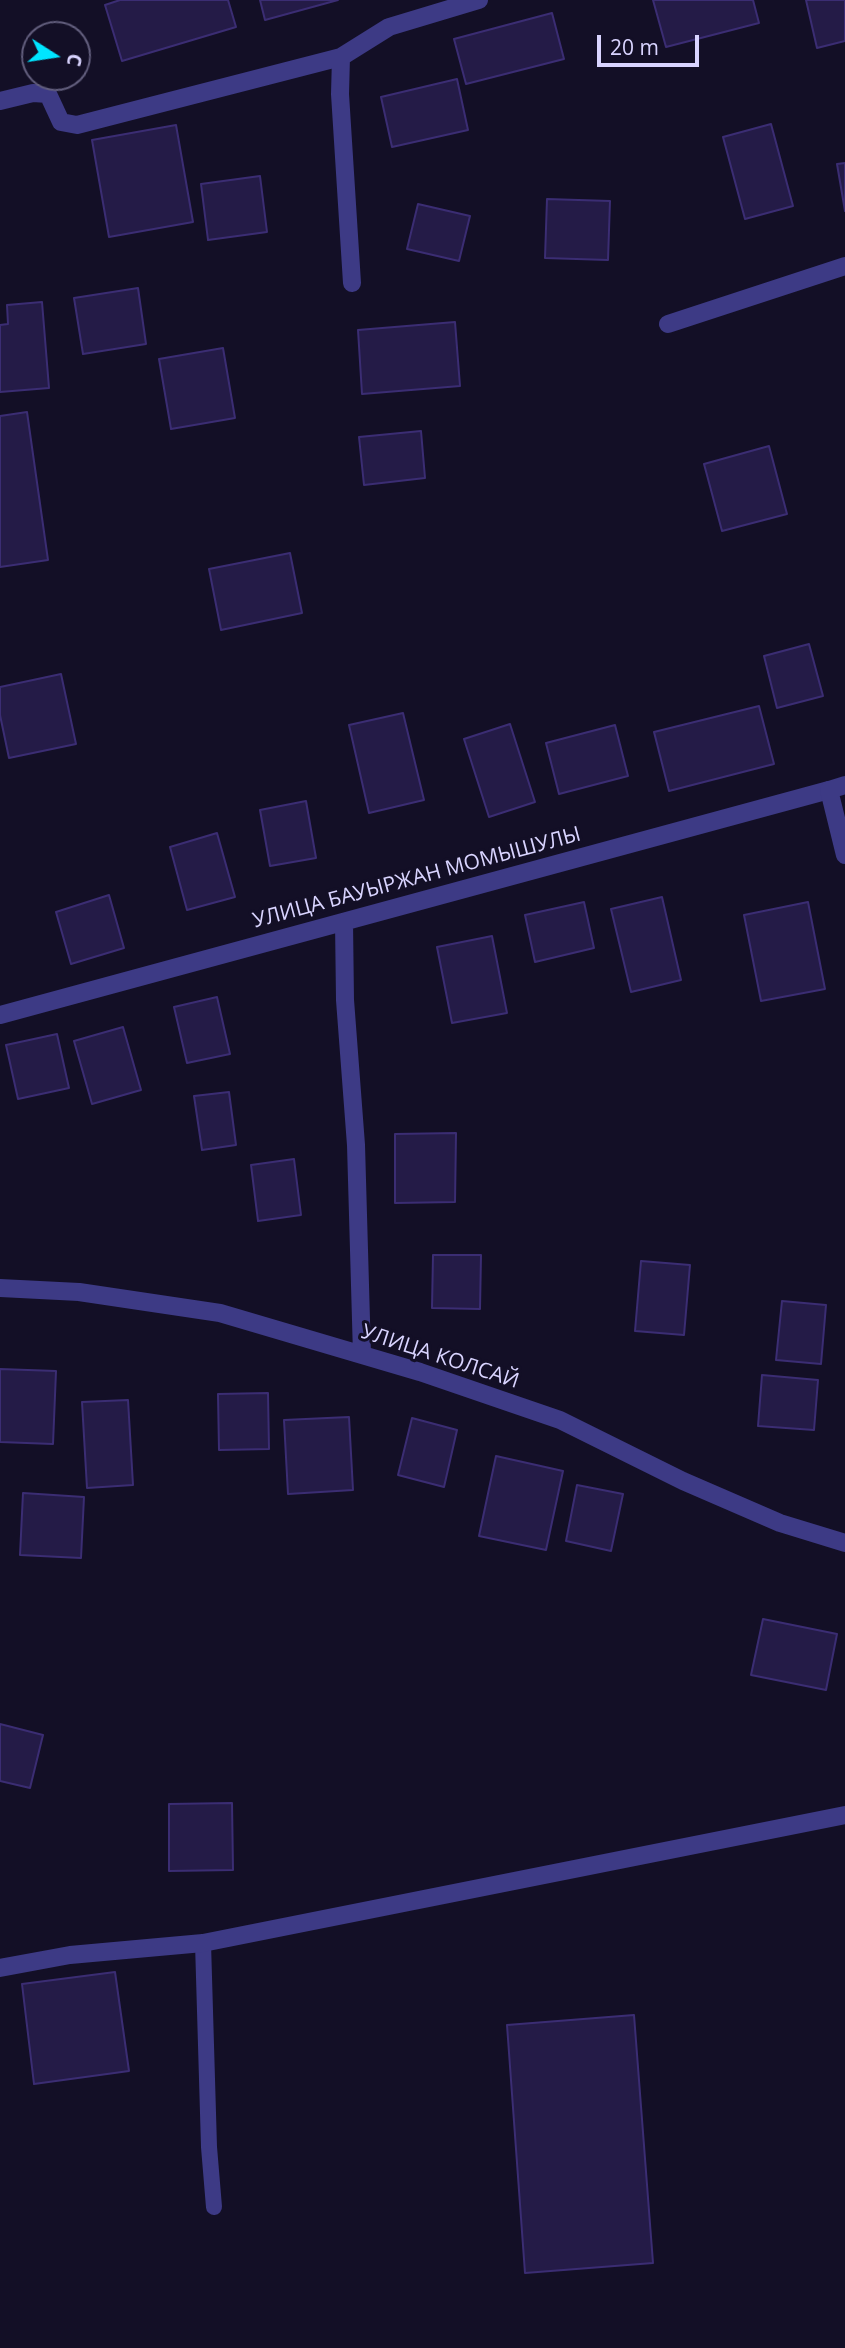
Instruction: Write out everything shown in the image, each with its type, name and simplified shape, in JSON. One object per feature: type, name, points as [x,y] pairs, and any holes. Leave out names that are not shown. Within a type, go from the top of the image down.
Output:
[{"type":"street","points":[[0,101],[33,93],[48,94],[61,122],[77,125],[341,57],[389,27],[479,0]]},
{"type":"street","points":[[341,57],[340,94],[352,283]]},
{"type":"street","points":[[668,324],[845,266]]},
{"type":"street","points":[[837,788],[845,855]]},
{"type":"street","name":"УЛИЦА БАУЫРЖАН МОМЫШУЛЫ","points":[[0,1015],[837,788]]},
{"type":"street","points":[[344,922],[345,1000],[356,1145],[362,1355]]},
{"type":"street","name":"УЛИЦА КОЛСАЙ","points":[[0,1288],[79,1292],[220,1313],[420,1372],[560,1420],[683,1481],[756,1513],[845,1543]]},
{"type":"street","points":[[0,1968],[70,1955],[203,1942],[845,1815]]},
{"type":"lane","points":[[203,1942],[209,2147],[214,2207]]},
{"type":"building","points":[[120,0],[228,0],[236,27],[122,61],[105,5]]},
{"type":"building","points":[[260,0],[338,0],[265,20]]},
{"type":"building","points":[[653,0],[753,0],[759,23],[666,47]]},
{"type":"building","points":[[806,0],[845,0],[845,41],[817,48]]},
{"type":"building","points":[[552,13],[564,59],[466,84],[454,39]]},
{"type":"building","points":[[457,79],[468,130],[392,147],[381,97]]},
{"type":"building","points":[[771,124],[793,206],[745,219],[723,137]]},
{"type":"building","points":[[176,125],[193,222],[109,237],[92,140]]},
{"type":"building","points":[[845,163],[845,211],[837,164]]},
{"type":"building","points":[[260,176],[267,232],[208,240],[201,184]]},
{"type":"building","points":[[547,199],[610,201],[608,260],[545,258]]},
{"type":"building","points":[[418,204],[470,216],[459,261],[407,249]]},
{"type":"building","points":[[138,288],[146,344],[83,354],[74,298]]},
{"type":"building","points":[[42,302],[49,388],[0,392],[0,325],[8,324],[7,305]]},
{"type":"building","points":[[455,322],[460,386],[362,394],[358,330]]},
{"type":"building","points":[[223,348],[235,418],[171,429],[159,359]]},
{"type":"building","points":[[27,412],[48,560],[0,567],[0,416]]},
{"type":"building","points":[[421,431],[425,478],[364,485],[359,437]]},
{"type":"building","points":[[769,446],[787,514],[722,531],[704,464]]},
{"type":"building","points":[[290,553],[302,613],[221,630],[209,569]]},
{"type":"building","points":[[809,644],[823,696],[777,708],[764,656]]},
{"type":"building","points":[[61,674],[76,744],[9,758],[0,715],[0,687]]},
{"type":"building","points":[[759,706],[774,764],[669,791],[654,732]]},
{"type":"building","points":[[403,713],[424,800],[369,813],[349,725]]},
{"type":"building","points":[[510,724],[535,802],[489,817],[464,739]]},
{"type":"building","points":[[615,725],[628,776],[559,794],[546,743]]},
{"type":"building","points":[[306,801],[316,858],[270,866],[260,810]]},
{"type":"building","points":[[217,833],[235,897],[187,910],[170,847]]},
{"type":"building","points":[[109,895],[124,948],[71,964],[56,912]]},
{"type":"building","points":[[662,897],[681,980],[631,992],[611,909]]},
{"type":"building","points":[[584,902],[594,948],[535,962],[525,915]]},
{"type":"building","points":[[808,902],[825,989],[761,1001],[744,915]]},
{"type":"building","points":[[492,936],[507,1013],[452,1023],[437,947]]},
{"type":"building","points":[[217,997],[230,1054],[187,1063],[174,1007]]},
{"type":"building","points":[[123,1027],[141,1090],[92,1104],[74,1041]]},
{"type":"building","points":[[57,1034],[69,1088],[18,1099],[6,1045]]},
{"type":"building","points":[[229,1092],[236,1145],[202,1150],[194,1096]]},
{"type":"building","points":[[456,1133],[455,1202],[395,1203],[395,1134]]},
{"type":"building","points":[[294,1159],[301,1215],[258,1221],[251,1165]]},
{"type":"building","points":[[433,1255],[481,1255],[480,1309],[432,1308]]},
{"type":"building","points":[[641,1261],[690,1265],[684,1335],[635,1331]]},
{"type":"building","points":[[782,1301],[826,1305],[821,1364],[776,1360]]},
{"type":"building","points":[[0,1369],[56,1371],[53,1444],[0,1442]]},
{"type":"building","points":[[762,1375],[818,1380],[814,1430],[758,1426]]},
{"type":"building","points":[[268,1393],[269,1449],[219,1450],[218,1394]]},
{"type":"building","points":[[128,1400],[133,1485],[87,1488],[82,1402]]},
{"type":"building","points":[[349,1417],[353,1490],[288,1494],[284,1420]]},
{"type":"building","points":[[412,1418],[457,1430],[444,1487],[398,1475]]},
{"type":"building","points":[[496,1456],[563,1471],[546,1550],[479,1536]]},
{"type":"building","points":[[577,1485],[623,1494],[611,1551],[566,1541]]},
{"type":"building","points":[[23,1493],[84,1497],[81,1558],[20,1555]]},
{"type":"building","points":[[763,1619],[837,1634],[826,1690],[751,1675]]},
{"type":"building","points":[[0,1724],[43,1735],[30,1788],[0,1781]]},
{"type":"building","points":[[232,1803],[233,1870],[169,1871],[169,1804]]},
{"type":"building","points":[[115,1972],[129,2071],[34,2084],[22,1984]]},
{"type":"building","points":[[634,2015],[653,2263],[525,2273],[507,2025]]}]
